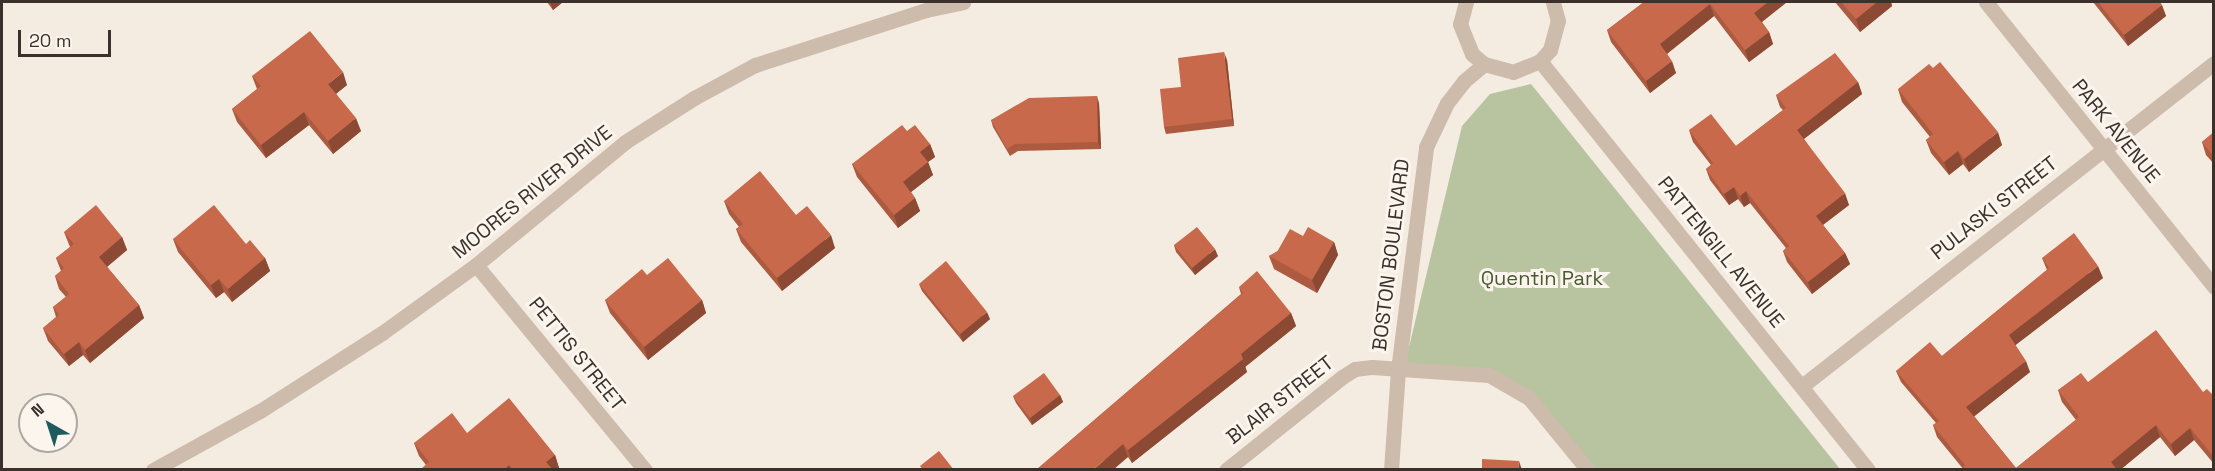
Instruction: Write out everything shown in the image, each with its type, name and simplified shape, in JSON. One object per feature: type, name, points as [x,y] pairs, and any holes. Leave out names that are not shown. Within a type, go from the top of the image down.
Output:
[{"type":"street","name":"MOORES RIVER DRIVE","points":[[153,470],[260,411],[382,333],[476,265],[625,142],[694,98],[755,65],[926,10],[963,2]]},
{"type":"street","points":[[1466,2],[1460,24],[1463,40],[1484,64],[1513,72],[1540,61],[1557,36],[1558,21],[1553,2]]},
{"type":"street","name":"PARK AVENUE","points":[[1986,2],[2214,287]]},
{"type":"street","name":"PATTENGILL AVENUE","points":[[1540,61],[1868,470]]},
{"type":"street","name":"PULASKI STREET","points":[[1802,386],[2214,63]]},
{"type":"street","name":"BOSTON BOULEVARD","points":[[1391,470],[1398,370],[1416,202],[1426,147],[1447,103],[1464,81],[1484,64]]},
{"type":"street","name":"PETTIS STREET","points":[[476,265],[645,470]]},
{"type":"street","name":"BLAIR STREET","points":[[1226,470],[1355,369],[1490,375],[1529,398],[1588,470]]},
{"type":"green space","name":"Quentin Park","points":[[1531,84],[1840,469],[1586,469],[1536,408],[1486,377],[1404,368],[1462,126],[1490,94]]},
{"type":"building","points":[[1644,2],[1768,2],[1754,13],[1769,32],[1745,50],[1710,4],[1660,44],[1672,61],[1646,81],[1607,30]]},
{"type":"building","points":[[1841,2],[1877,2],[1856,19]]},
{"type":"building","points":[[2098,2],[2160,2],[2162,5],[2124,35]]},
{"type":"building","points":[[310,31],[343,72],[328,84],[356,118],[328,141],[304,112],[261,145],[232,109],[261,86],[252,76]]},
{"type":"building","points":[[1224,52],[1232,119],[1164,127],[1160,89],[1181,87],[1178,58]]},
{"type":"building","points":[[1835,53],[1858,82],[1797,130],[1845,193],[1816,216],[1845,253],[1808,282],[1783,251],[1789,246],[1746,191],[1740,196],[1734,187],[1724,194],[1706,169],[1713,163],[1689,130],[1711,114],[1736,146],[1786,108],[1776,95]]},
{"type":"building","points":[[1940,62],[1998,132],[1964,159],[1958,151],[1944,162],[1926,140],[1933,134],[1898,89],[1929,64],[1933,68]]},
{"type":"building","points":[[1097,96],[1098,142],[1015,144],[1007,149],[991,120],[1029,98]]},
{"type":"building","points":[[902,125],[907,131],[915,125],[930,144],[920,152],[928,162],[903,182],[915,198],[894,215],[852,164]]},
{"type":"building","points":[[2214,132],[2214,157],[2202,142]]},
{"type":"building","points":[[760,171],[796,215],[807,206],[831,235],[777,278],[736,229],[743,224],[724,201]]},
{"type":"building","points":[[96,205],[122,237],[99,257],[139,305],[85,350],[79,342],[64,354],[43,328],[59,315],[53,307],[69,294],[55,276],[64,268],[56,258],[74,244],[64,232]]},
{"type":"building","points":[[214,205],[246,244],[250,240],[265,258],[228,289],[219,279],[211,285],[173,239]]},
{"type":"building","points":[[1197,227],[1215,249],[1192,268],[1174,245]]},
{"type":"building","points":[[1308,227],[1334,242],[1312,280],[1269,256],[1277,252],[1290,229],[1303,236]]},
{"type":"building","points":[[2074,233],[2098,266],[2009,335],[2026,361],[1966,407],[2016,468],[2079,417],[2058,390],[2081,373],[2088,382],[2156,330],[2203,392],[2207,389],[2214,396],[2214,457],[2190,428],[2171,444],[2156,425],[2111,462],[2117,470],[1965,470],[1963,467],[1965,465],[1933,425],[1939,421],[1896,371],[1930,342],[1942,356],[2049,268],[2042,258]]},
{"type":"building","points":[[668,258],[702,300],[644,347],[605,300],[642,269],[647,275]]},
{"type":"building","points":[[946,261],[987,312],[960,334],[919,284]]},
{"type":"building","points":[[1257,271],[1291,313],[1241,354],[1243,359],[1128,450],[1123,444],[1093,470],[1036,470],[1243,293],[1239,287]]},
{"type":"building","points":[[1044,373],[1060,395],[1030,418],[1013,396]]},
{"type":"building","points":[[509,398],[555,455],[546,462],[553,470],[513,470],[509,465],[504,470],[420,470],[429,462],[414,443],[452,413],[467,433]]},
{"type":"building","points":[[939,451],[954,470],[923,470],[920,466]]},
{"type":"building","points":[[1482,459],[1519,461],[1518,470],[1482,470]]}]
